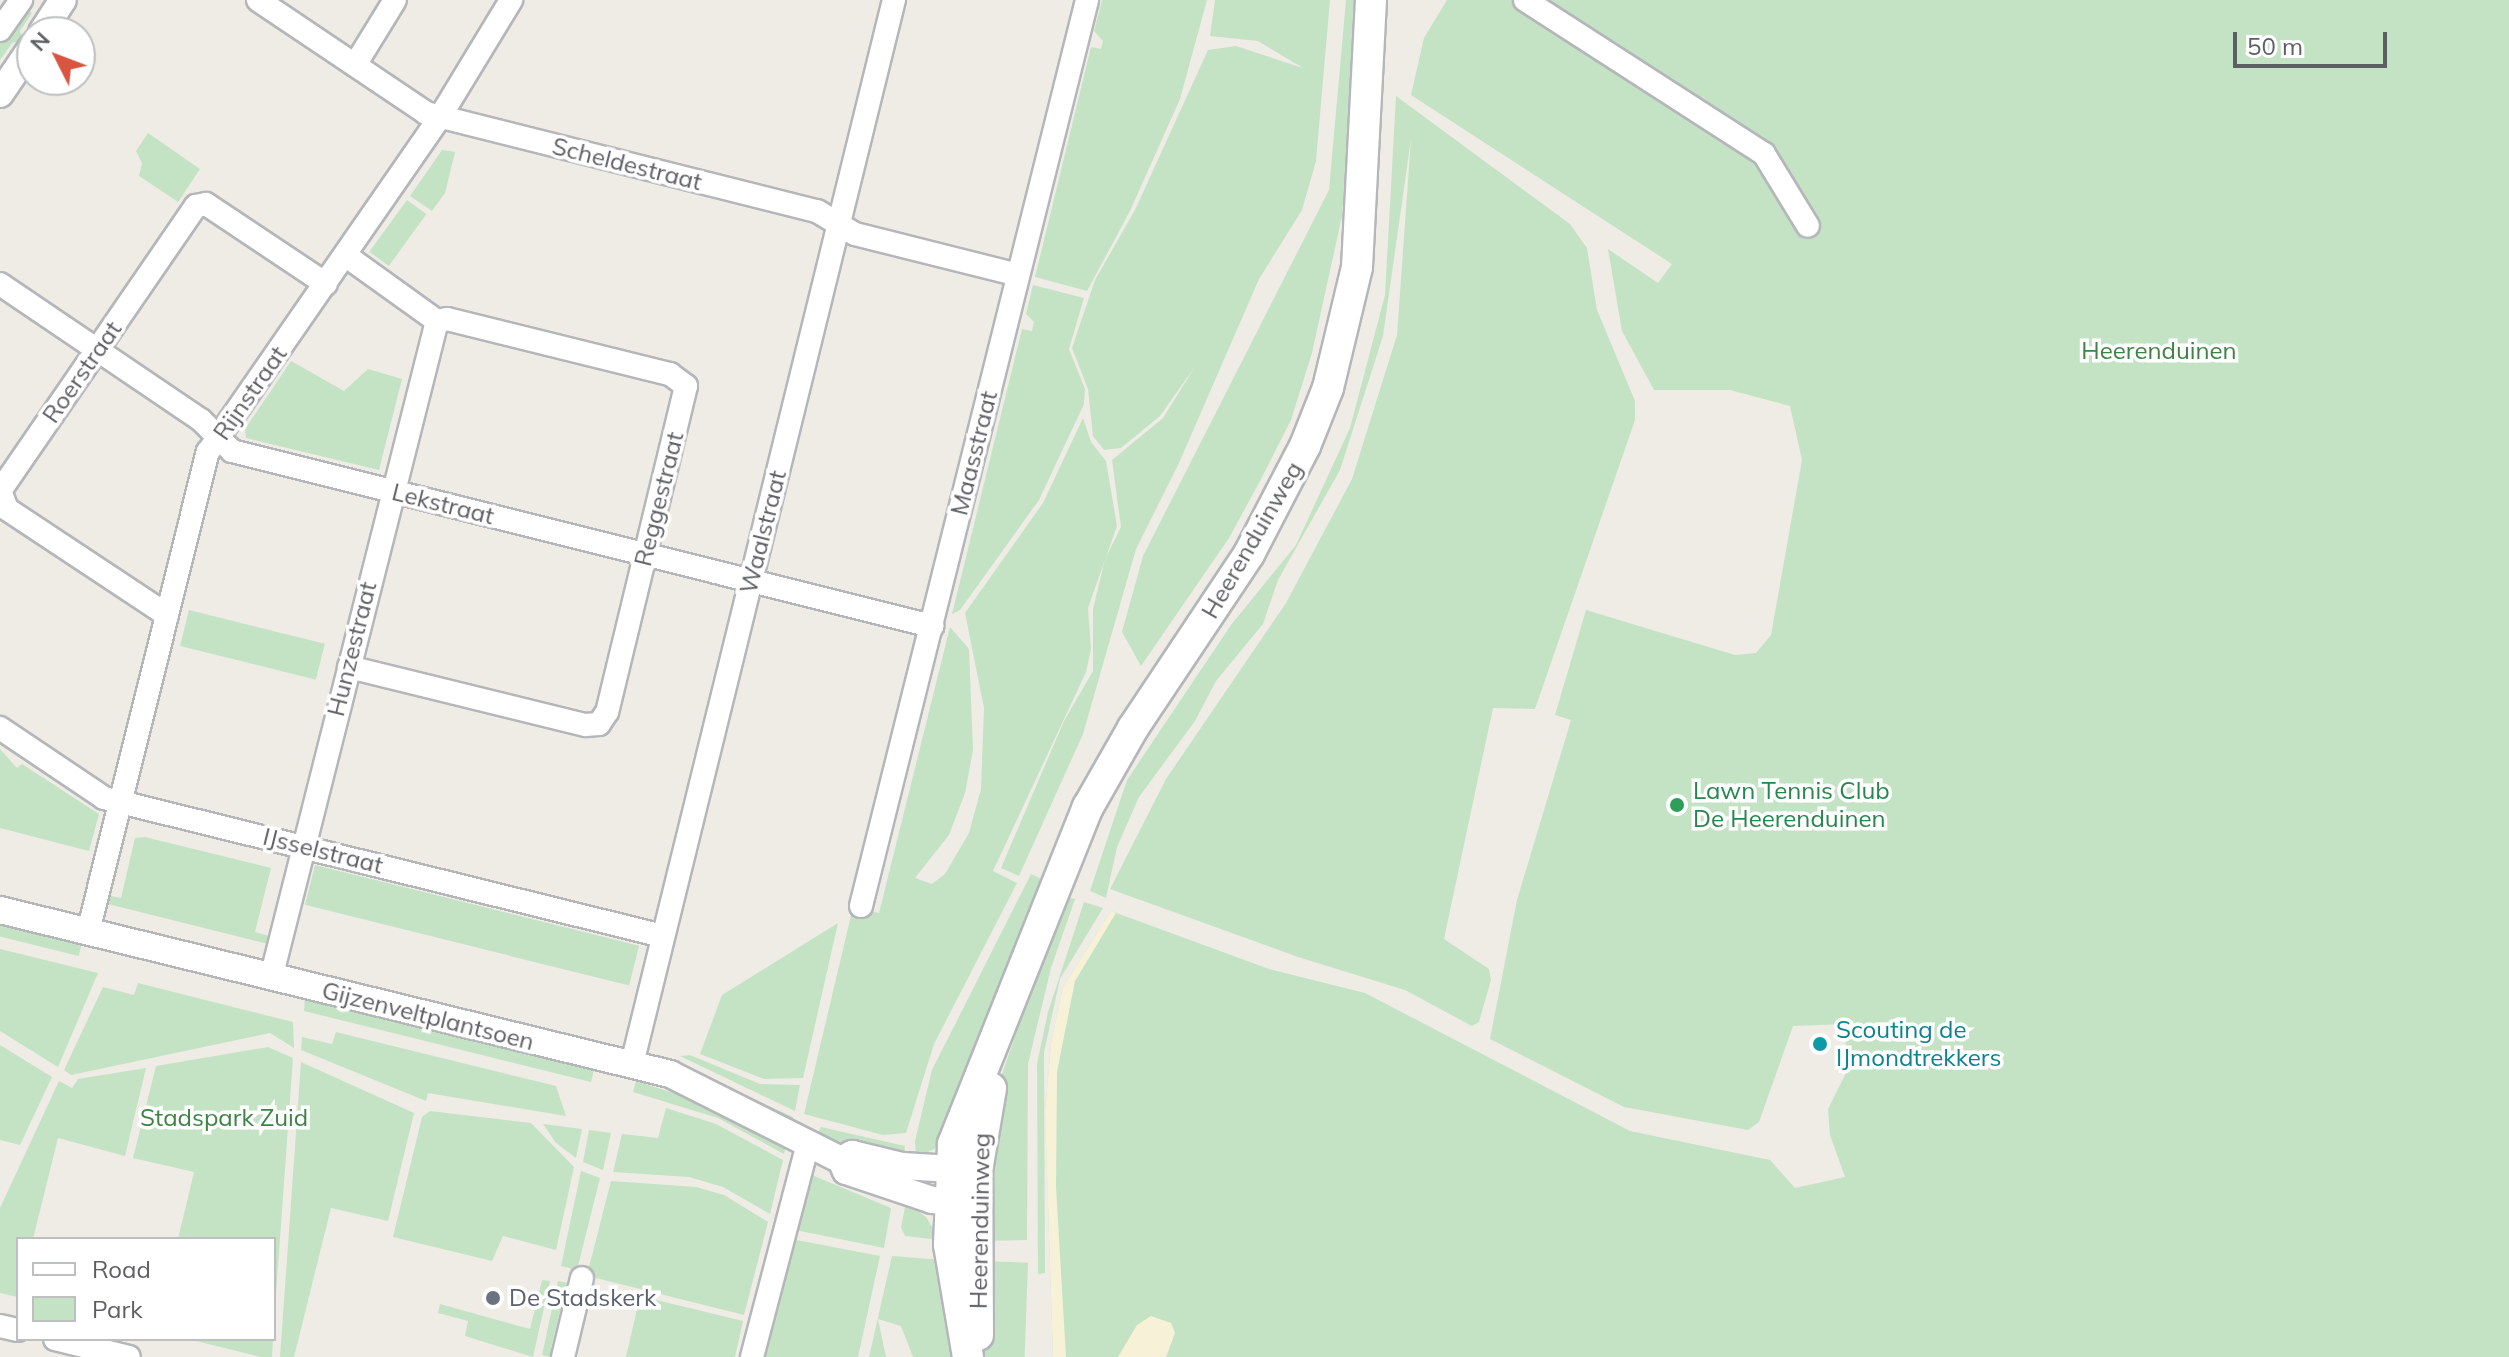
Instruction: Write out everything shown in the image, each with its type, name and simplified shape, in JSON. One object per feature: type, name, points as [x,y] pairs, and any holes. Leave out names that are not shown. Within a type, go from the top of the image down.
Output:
[{"type":"main road","name":"Heerenduinweg","points":[[968,1357],[950,1255],[961,1204],[962,1117],[997,1039],[1088,807],[1133,728],[1257,541],[1328,388],[1357,267],[1371,0]]},
{"type":"main road","name":"Heerenduinweg","points":[[961,1204],[979,1357]]},
{"type":"street","points":[[0,30],[21,0]]},
{"type":"street","name":"Scheldestraat","points":[[258,0],[426,113],[817,211],[855,234],[1018,275]]},
{"type":"street","points":[[355,65],[395,0]]},
{"type":"street","name":"Rijnstraat","points":[[88,932],[208,452],[440,117],[511,0]]},
{"type":"street","name":"Waalstraat","points":[[632,1064],[894,0]]},
{"type":"street","points":[[1525,0],[1764,154],[1808,226]]},
{"type":"street","name":"Maasstraat","points":[[861,906],[1018,275],[1081,1]]},
{"type":"street","points":[[0,94],[16,70]]},
{"type":"street","name":"Roerstraat","points":[[167,615],[7,509],[1,498],[196,206],[206,204],[326,284]]},
{"type":"street","name":"Reggestraat","points":[[345,255],[437,321],[447,319],[683,380],[686,393],[607,712],[599,724],[585,725],[349,667]]},
{"type":"street","name":"Lekstraat","points":[[0,284],[201,420],[232,451],[932,626]]},
{"type":"street","name":"Hunzestraat","points":[[271,978],[391,491],[437,321]]},
{"type":"street","name":"IJsselstraat","points":[[0,728],[104,798],[663,936]]},
{"type":"street","name":"Gijzenveltplantsoen","points":[[0,910],[632,1064],[706,1088],[841,1160],[846,1171],[961,1204]]},
{"type":"street","points":[[752,1357],[808,1144]]},
{"type":"street","name":"Gijzenveltplantsoen","points":[[841,1160],[852,1154],[963,1170]]},
{"type":"street","points":[[563,1357],[582,1278]]},
{"type":"street","points":[[63,1341],[129,1357]]},
{"type":"green space","points":[[1102,0],[1207,0],[1180,99],[1130,211],[1087,291],[1035,277],[1091,47],[1101,49],[1103,41],[1094,31]]},
{"type":"green space","points":[[1215,0],[1330,0],[1316,161],[1302,210],[1259,279],[1179,463],[1136,549],[1083,734],[1019,876],[1001,868],[1064,721],[1093,671],[1093,609],[1105,559],[1121,527],[1112,460],[1163,418],[1196,365],[1160,416],[1121,448],[1104,450],[1093,436],[1088,389],[1072,348],[1095,280],[1135,210],[1208,50],[1236,46],[1303,68],[1258,41],[1210,36]]},
{"type":"green space","points":[[1346,0],[1359,0],[1342,216],[1312,353],[1291,420],[1229,538],[1141,666],[1122,632],[1143,556],[1329,190]]},
{"type":"green space","name":"Heerenduinen","points":[[1447,0],[2509,0],[2509,1357],[1053,1357],[1045,1112],[1051,1043],[1063,987],[1111,911],[1269,969],[1365,993],[1630,1131],[1770,1160],[1795,1188],[1845,1177],[1830,1135],[1828,1109],[1847,1071],[1845,1024],[1793,1026],[1759,1122],[1748,1130],[1624,1107],[1490,1039],[1517,900],[1571,720],[1555,715],[1586,610],[1735,655],[1756,653],[1771,635],[1802,460],[1790,406],[1730,390],[1654,390],[1622,331],[1608,249],[1658,283],[1672,264],[1411,95],[1424,38]]},
{"type":"green space","points":[[23,7],[32,13],[30,16],[17,16]]},
{"type":"green space","points":[[16,17],[16,42],[0,60],[0,40]]},
{"type":"green space","points":[[1396,96],[1570,224],[1587,248],[1597,310],[1635,401],[1635,420],[1535,709],[1493,708],[1444,939],[1489,969],[1491,980],[1479,1022],[1472,1026],[1405,990],[1298,957],[1110,889],[1166,779],[1286,603],[1352,479],[1397,335],[1411,139],[1383,336],[1340,470],[1278,580],[1263,624],[1216,681],[1195,721],[1139,797],[1117,847],[1106,898],[1090,891],[1127,780],[1231,625],[1296,545],[1350,428],[1385,295]]},
{"type":"green space","points":[[148,133],[200,169],[178,202],[139,176],[142,163],[136,151]]},
{"type":"green space","points":[[442,150],[455,152],[445,193],[432,211],[410,196]]},
{"type":"green space","points":[[407,200],[426,214],[389,266],[369,252]]},
{"type":"green space","points":[[1033,285],[1084,298],[1069,349],[1085,389],[1084,404],[1039,500],[960,610],[952,614],[1022,329],[1032,331],[1034,322],[1026,314]]},
{"type":"green space","points":[[291,361],[344,391],[368,369],[402,379],[379,470],[246,438],[245,429]]},
{"type":"green space","points":[[1083,418],[1091,442],[1106,461],[1117,526],[1088,608],[1091,649],[1086,672],[993,871],[1017,883],[934,1044],[906,1133],[883,1135],[804,1114],[853,907],[879,913],[950,627],[969,649],[973,750],[965,793],[949,835],[915,878],[932,884],[945,874],[969,833],[981,789],[984,708],[965,613],[1043,503]]},
{"type":"green space","points":[[189,610],[325,644],[316,680],[180,646]]},
{"type":"green space","points":[[0,749],[17,768],[22,764],[99,814],[89,851],[0,828]]},
{"type":"green space","points":[[145,837],[271,868],[255,932],[269,936],[268,944],[104,903],[106,895],[121,898],[135,838]]},
{"type":"green space","points":[[315,865],[639,946],[629,986],[305,905]]},
{"type":"green space","points":[[1031,874],[1044,880],[942,1145],[916,1158],[915,1141],[932,1070]]},
{"type":"green space","points":[[1075,899],[1051,968],[1028,1064],[1027,1240],[981,1241],[993,1100],[1062,901]]},
{"type":"green space","points":[[1084,902],[1103,908],[1060,979],[1044,1052],[1045,1273],[1038,1274],[1037,1064],[1048,1012]]},
{"type":"green space","points":[[0,920],[82,941],[79,956],[0,936]]},
{"type":"green space","points":[[838,923],[803,1078],[764,1079],[700,1054],[722,995]]},
{"type":"green space","points":[[0,949],[98,973],[58,1067],[0,1031]]},
{"type":"green space","name":"Stadspark Zuid","points":[[138,983],[293,1022],[294,1048],[270,1033],[71,1075],[64,1070],[103,987],[134,995]]},
{"type":"green space","points":[[305,996],[594,1070],[591,1082],[304,1011]]},
{"type":"green space","name":"Stadspark Zuid","points":[[336,1032],[556,1086],[566,1116],[428,1093],[426,1101],[301,1050],[302,1037],[332,1044]]},
{"type":"green space","points":[[0,1045],[52,1077],[20,1145],[0,1140]]},
{"type":"green space","name":"Stadspark Zuid","points":[[268,1047],[293,1058],[276,1294],[276,1237],[178,1237],[194,1172],[133,1158],[156,1066]]},
{"type":"green space","points":[[690,1055],[760,1084],[800,1085],[795,1111],[680,1056]]},
{"type":"green space","points":[[656,1056],[793,1117],[791,1124]]},
{"type":"green space","name":"Stadspark Zuid","points":[[301,1062],[414,1113],[388,1221],[331,1208],[294,1357],[280,1357]]},
{"type":"green space","name":"Stadspark Zuid","points":[[146,1068],[125,1156],[58,1138],[33,1237],[16,1237],[16,1297],[0,1293],[0,1208],[59,1081],[72,1088],[78,1079]]},
{"type":"green space","points":[[636,1081],[702,1102],[786,1147],[784,1154],[718,1118],[633,1092]]},
{"type":"green space","points":[[666,1108],[716,1124],[783,1160],[770,1214],[723,1187],[689,1177],[613,1172],[622,1134],[658,1138]]},
{"type":"green space","points":[[430,1111],[531,1123],[574,1167],[556,1250],[503,1236],[492,1261],[393,1237],[422,1117]]},
{"type":"green space","points":[[543,1124],[582,1129],[576,1158],[556,1143]]},
{"type":"green space","points":[[821,1127],[905,1146],[904,1158],[817,1136]]},
{"type":"green space","points":[[589,1130],[611,1133],[603,1170],[583,1162]]},
{"type":"green space","points":[[581,1171],[600,1178],[577,1270],[561,1266]]},
{"type":"green space","points":[[807,1173],[891,1208],[884,1248],[795,1230]]},
{"type":"green space","points":[[611,1181],[696,1187],[724,1195],[768,1222],[744,1315],[592,1277],[588,1271]]},
{"type":"green space","points":[[906,1202],[926,1217],[940,1240],[905,1236],[901,1227]]},
{"type":"green space","points":[[791,1239],[880,1256],[858,1357],[761,1357]]},
{"type":"green space","points":[[892,1256],[943,1260],[960,1357],[913,1357],[901,1326],[878,1319],[886,1357],[869,1357]]},
{"type":"green space","points":[[981,1261],[1028,1263],[1025,1357],[978,1357]]},
{"type":"green space","points":[[542,1280],[550,1281],[533,1357],[465,1336],[468,1321],[438,1313],[440,1304],[530,1329]]},
{"type":"green space","points":[[558,1281],[573,1284],[565,1291],[551,1348],[556,1356],[551,1357],[542,1355]]},
{"type":"green space","points":[[640,1296],[743,1321],[735,1357],[626,1357]]},
{"type":"green space","points":[[196,1341],[273,1341],[272,1357]]},
{"type":"sand","points":[[1111,911],[1116,913],[1075,981],[1057,1072],[1056,1187],[1066,1357],[1053,1357],[1045,1112],[1051,1043],[1063,987]]},
{"type":"sand","points":[[1151,1316],[1171,1323],[1175,1333],[1166,1357],[1118,1357],[1137,1325]]},
{"type":"place","name":"Lawn Tennis Club De Heerenduinen","points":[[1677,805]]},
{"type":"place","name":"Scouting de IJmondtrekkers","points":[[1820,1044]]},
{"type":"place","name":"De Stadskerk","points":[[493,1298]]}]
